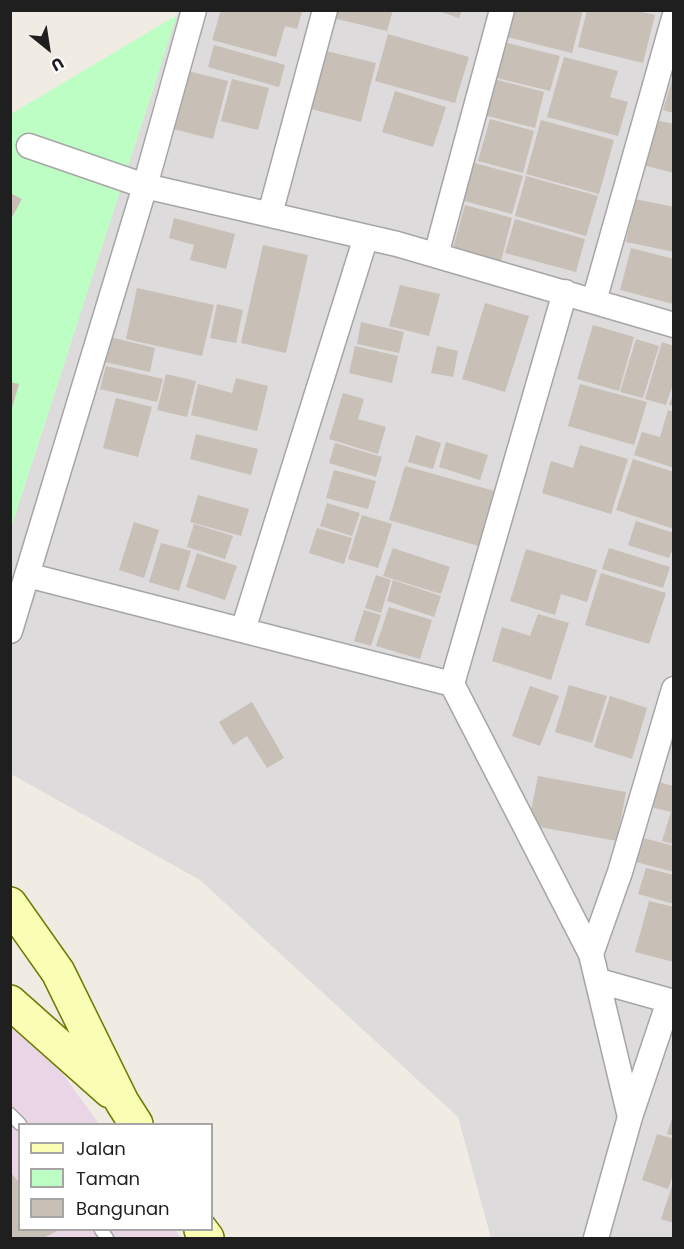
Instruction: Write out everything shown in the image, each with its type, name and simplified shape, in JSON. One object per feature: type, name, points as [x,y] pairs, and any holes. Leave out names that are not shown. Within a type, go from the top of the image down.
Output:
[{"type":"main road","points":[[10,904],[58,972],[129,1113]]},
{"type":"main road","points":[[10,1002],[129,1113]]},
{"type":"street","points":[[10,631],[145,186],[194,10]]},
{"type":"street","points":[[270,214],[325,10]]},
{"type":"street","points":[[436,255],[502,10]]},
{"type":"street","points":[[594,302],[674,18]]},
{"type":"street","points":[[29,146],[145,186],[436,255],[674,325]]},
{"type":"street","points":[[243,630],[366,237]]},
{"type":"street","points":[[565,292],[452,684],[591,954],[630,1117]]},
{"type":"street","points":[[27,575],[452,684]]},
{"type":"street","points":[[591,954],[620,872],[674,689]]},
{"type":"street","points":[[596,1239],[630,1117],[671,1001],[599,981]]},
{"type":"shaded area","points":[[178,11],[673,11],[673,1238],[491,1238],[458,1117],[200,880],[11,774],[11,528]]},
{"type":"shaded area","points":[[10,1001],[98,1123],[18,1123],[18,1231],[176,1231],[181,1238],[11,1238]]},
{"type":"green space","points":[[177,15],[11,528],[11,114]]},
{"type":"building","points":[[221,10],[295,10],[302,12],[297,29],[285,26],[276,57],[212,40]]},
{"type":"building","points":[[335,10],[393,10],[387,31],[333,18]]},
{"type":"building","points":[[435,10],[462,10],[459,18]]},
{"type":"building","points":[[514,10],[583,10],[572,53],[507,37]]},
{"type":"building","points":[[587,10],[634,10],[655,15],[643,63],[578,47]]},
{"type":"building","points":[[388,34],[469,57],[455,103],[375,81]]},
{"type":"building","points":[[499,41],[560,56],[550,91],[489,76]]},
{"type":"building","points":[[214,45],[285,65],[279,87],[208,67]]},
{"type":"building","points":[[326,51],[376,63],[361,122],[311,109]]},
{"type":"building","points":[[564,57],[618,71],[610,97],[628,102],[618,136],[547,117]]},
{"type":"building","points":[[188,71],[228,81],[213,139],[173,129]]},
{"type":"building","points":[[486,77],[544,92],[535,128],[476,113]]},
{"type":"building","points":[[674,77],[674,113],[663,110]]},
{"type":"building","points":[[232,79],[269,88],[258,130],[221,121]]},
{"type":"building","points":[[395,91],[446,107],[433,147],[382,132]]},
{"type":"building","points":[[490,119],[534,131],[523,173],[478,161]]},
{"type":"building","points":[[541,120],[614,140],[599,194],[526,174]]},
{"type":"building","points":[[655,120],[674,124],[674,173],[643,165]]},
{"type":"building","points":[[467,161],[523,176],[512,214],[457,199]]},
{"type":"building","points":[[526,176],[598,196],[586,236],[515,216]]},
{"type":"building","points":[[10,193],[22,199],[10,221]]},
{"type":"building","points":[[635,199],[674,207],[674,252],[626,242]]},
{"type":"building","points":[[465,205],[512,218],[501,261],[453,248]]},
{"type":"building","points":[[174,218],[235,234],[226,269],[190,260],[194,245],[169,238]]},
{"type":"building","points":[[515,219],[585,239],[576,272],[505,253]]},
{"type":"building","points":[[263,245],[308,255],[286,353],[241,343]]},
{"type":"building","points":[[631,248],[674,259],[673,304],[620,290]]},
{"type":"building","points":[[400,285],[440,294],[429,336],[389,326]]},
{"type":"building","points":[[137,288],[214,305],[202,356],[126,339]]},
{"type":"building","points":[[485,303],[529,316],[505,392],[462,379]]},
{"type":"building","points":[[217,304],[243,310],[236,343],[210,338]]},
{"type":"building","points":[[361,322],[404,332],[399,353],[357,344]]},
{"type":"building","points":[[593,325],[634,337],[619,391],[577,379]]},
{"type":"building","points":[[106,336],[155,348],[150,372],[100,361]]},
{"type":"building","points":[[636,339],[659,346],[643,398],[620,392]]},
{"type":"building","points":[[662,342],[674,346],[674,381],[666,405],[645,399]]},
{"type":"building","points":[[355,346],[398,356],[392,383],[349,373]]},
{"type":"building","points":[[437,346],[458,351],[453,377],[431,373]]},
{"type":"building","points":[[106,366],[163,379],[157,402],[100,389]]},
{"type":"building","points":[[166,374],[196,381],[187,417],[157,410]]},
{"type":"building","points":[[236,378],[268,386],[257,431],[191,415],[198,384],[232,393]]},
{"type":"building","points":[[10,382],[19,384],[11,411],[10,411]]},
{"type":"building","points":[[580,384],[647,402],[634,445],[568,426]]},
{"type":"building","points":[[674,392],[674,406],[669,405]]},
{"type":"building","points":[[343,393],[364,399],[358,419],[386,427],[378,454],[329,439]]},
{"type":"building","points":[[116,398],[152,407],[138,457],[103,448]]},
{"type":"building","points":[[668,410],[674,412],[674,468],[634,455],[642,432],[660,437]]},
{"type":"building","points":[[196,434],[258,449],[251,475],[190,459]]},
{"type":"building","points":[[416,435],[441,443],[433,469],[408,462]]},
{"type":"building","points":[[446,442],[488,455],[480,480],[439,467]]},
{"type":"building","points":[[335,443],[382,457],[376,477],[329,463]]},
{"type":"building","points":[[580,445],[628,459],[611,514],[542,493],[551,461],[573,468]]},
{"type":"building","points":[[633,459],[674,472],[674,529],[616,510]]},
{"type":"building","points":[[405,466],[498,492],[482,547],[389,520]]},
{"type":"building","points":[[334,470],[376,481],[368,509],[326,498]]},
{"type":"building","points":[[198,495],[249,509],[241,536],[190,522]]},
{"type":"building","points":[[327,503],[360,513],[352,536],[320,526]]},
{"type":"building","points":[[362,515],[392,524],[378,568],[348,559]]},
{"type":"building","points":[[636,521],[674,533],[674,545],[669,558],[628,545]]},
{"type":"building","points":[[134,522],[159,530],[144,578],[119,570]]},
{"type":"building","points":[[194,524],[233,536],[225,559],[187,547]]},
{"type":"building","points":[[317,528],[352,538],[344,564],[309,553]]},
{"type":"building","points":[[161,543],[191,551],[179,591],[149,582]]},
{"type":"building","points":[[393,548],[450,567],[441,594],[383,576]]},
{"type":"building","points":[[609,548],[670,567],[663,588],[602,569]]},
{"type":"building","points":[[526,549],[597,570],[587,602],[561,594],[555,615],[510,601]]},
{"type":"building","points":[[197,553],[237,566],[225,600],[186,587]]},
{"type":"building","points":[[601,573],[666,593],[649,644],[585,625]]},
{"type":"building","points":[[376,575],[391,580],[381,613],[365,608]]},
{"type":"building","points":[[393,580],[441,596],[434,617],[387,601]]},
{"type":"building","points":[[389,607],[432,620],[420,659],[376,646]]},
{"type":"building","points":[[364,610],[381,615],[371,646],[354,641]]},
{"type":"building","points":[[538,614],[569,623],[551,680],[492,661],[502,627],[530,636]]},
{"type":"building","points":[[569,685],[607,696],[592,743],[555,732]]},
{"type":"building","points":[[530,686],[559,696],[540,746],[512,736]]},
{"type":"building","points":[[610,696],[647,708],[632,759],[594,747]]},
{"type":"building","points":[[252,702],[284,758],[267,768],[247,736],[233,745],[219,722]]},
{"type":"building","points":[[538,776],[626,792],[617,841],[528,825]]},
{"type":"building","points":[[658,782],[674,786],[674,844],[662,841],[671,812],[651,807]]},
{"type":"building","points":[[643,838],[674,846],[674,872],[636,862]]},
{"type":"building","points":[[646,868],[674,875],[674,904],[638,894]]},
{"type":"building","points":[[649,901],[674,907],[674,962],[635,952]]},
{"type":"building","points":[[674,1115],[674,1136],[667,1134]]},
{"type":"building","points":[[657,1134],[674,1139],[674,1172],[668,1189],[642,1180]]},
{"type":"building","points":[[10,1172],[18,1181],[18,1231],[57,1231],[43,1238],[10,1238]]},
{"type":"building","points":[[674,1180],[674,1223],[661,1219]]}]
